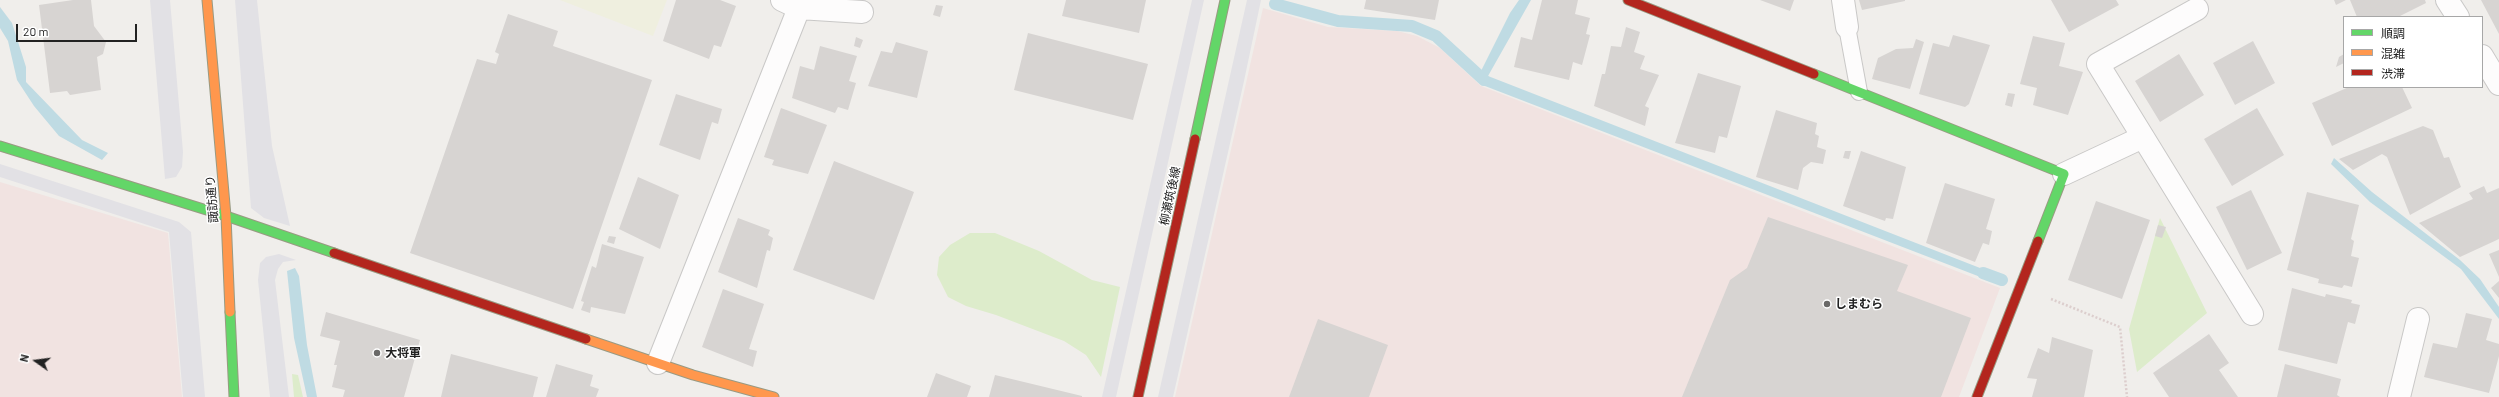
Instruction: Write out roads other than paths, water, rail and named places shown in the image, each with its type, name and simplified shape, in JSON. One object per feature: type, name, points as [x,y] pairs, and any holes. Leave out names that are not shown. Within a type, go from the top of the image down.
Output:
[{"type":"street","name":"諏訪通り","points":[[207,0],[226,216],[234,397]]},
{"type":"street","name":"柳瀬筑後線","points":[[1138,397],[1225,0]]},
{"type":"street","points":[[1628,0],[2064,174]]},
{"type":"street","points":[[1843,0],[1847,27]]},
{"type":"street","points":[[2447,0],[2457,16]]},
{"type":"street","points":[[658,362],[790,4],[862,12]]},
{"type":"street","points":[[2197,9],[2098,64],[2252,314]]},
{"type":"street","points":[[2483,58],[2499,84]]},
{"type":"street","points":[[1978,397],[2064,174],[2143,137]]},
{"type":"street","points":[[0,146],[226,216],[693,375],[774,397]]},
{"type":"street","points":[[2399,397],[2418,319]]},
{"type":"lane","points":[[1847,27],[1859,92]]},
{"type":"water","points":[[1519,0],[1531,0],[1488,76],[1998,275],[1996,283],[1485,86],[1478,81],[1481,71],[1510,13]]},
{"type":"water","points":[[0,7],[12,23],[26,67],[26,82],[82,140],[108,153],[102,160],[59,136],[34,106],[17,80],[8,41],[0,28]]},
{"type":"water","points":[[2334,158],[2372,192],[2460,260],[2480,279],[2499,307],[2499,319],[2461,269],[2370,202],[2331,164]]},
{"type":"water","points":[[295,268],[299,276],[307,345],[317,397],[307,397],[294,338],[287,271]]},
{"type":"waterway","points":[[1275,4],[1338,21],[1412,26],[1436,36],[1484,80]]},
{"type":"waterway","points":[[1983,273],[2002,280]]},
{"type":"place","name":"しまむら","points":[[1827,304]]},
{"type":"place","name":"大将軍","points":[[377,353]]}]
